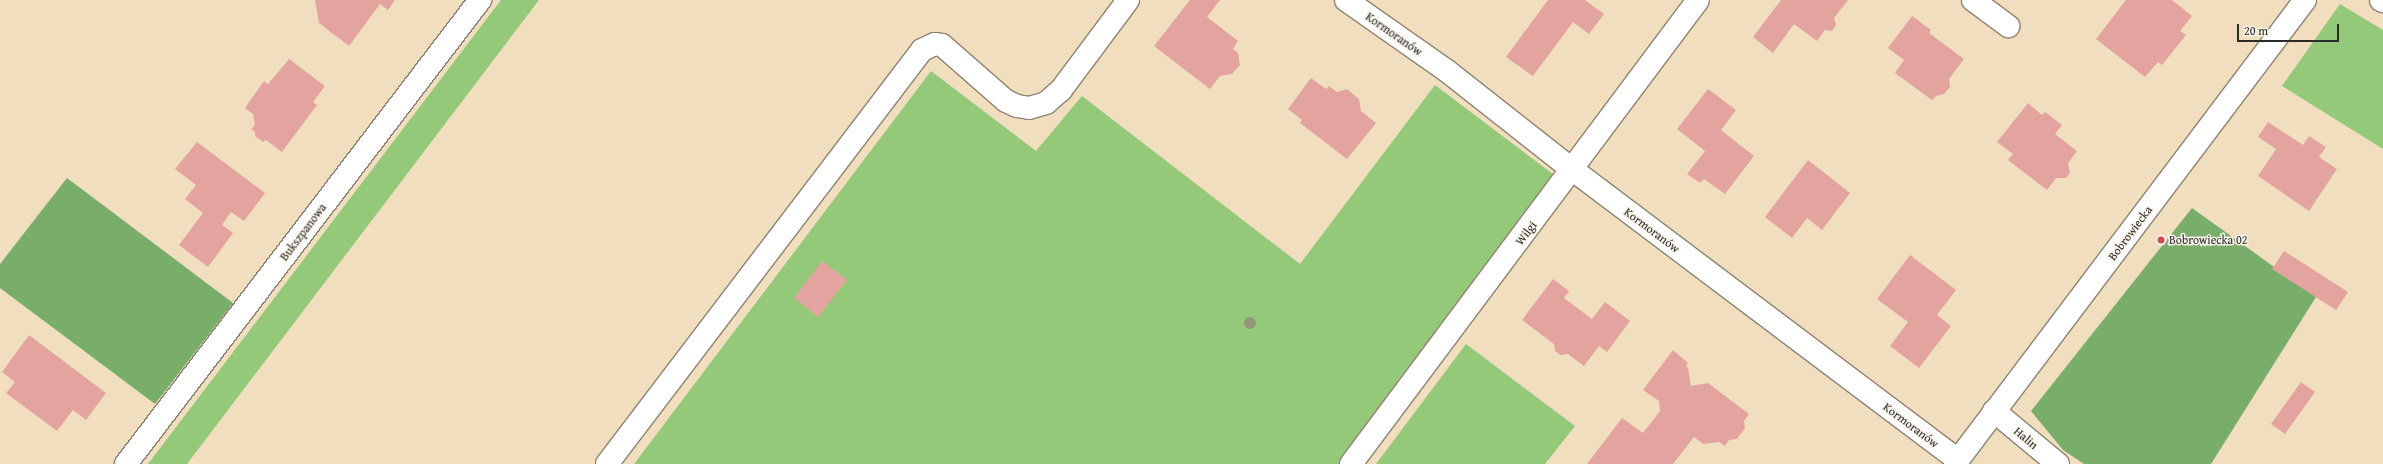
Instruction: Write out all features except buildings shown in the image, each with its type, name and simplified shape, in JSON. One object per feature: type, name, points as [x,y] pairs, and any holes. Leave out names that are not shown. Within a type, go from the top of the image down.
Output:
[{"type":"street","name":"Bukszpanowa","points":[[126,464],[480,0]]},
{"type":"street","points":[[607,464],[922,50],[935,44],[942,45],[1006,101],[1017,106],[1029,108],[1046,103],[1061,90],[1128,0]]},
{"type":"street","name":"Kormoranów","points":[[1346,0],[1447,71],[1573,170],[1956,462]]},
{"type":"street","name":"Wilgi","points":[[1351,464],[1573,170],[1698,0]]},
{"type":"street","points":[[1973,0],[2008,26]]},
{"type":"street","name":"Bobrowiecka","points":[[1956,462],[2305,0]]},
{"type":"street","name":"Halin","points":[[1994,411],[2058,464]]},
{"type":"green space","points":[[501,0],[539,0],[187,464],[148,464]]},
{"type":"green space","points":[[2340,4],[2383,30],[2383,149],[2282,86]]},
{"type":"green space","points":[[931,71],[1036,151],[1082,96],[1300,264],[1435,85],[1558,178],[1340,464],[634,464]]},
{"type":"green space","points":[[67,178],[233,303],[155,404],[0,288],[0,264]]},
{"type":"green space","points":[[2192,208],[2316,297],[2211,464],[2084,464],[2063,450],[2031,411]]},
{"type":"green space","points":[[1466,344],[1575,426],[1545,464],[1376,464]]},
{"type":"place","name":"Bobrowiecka 02","points":[[2161,240]]}]
